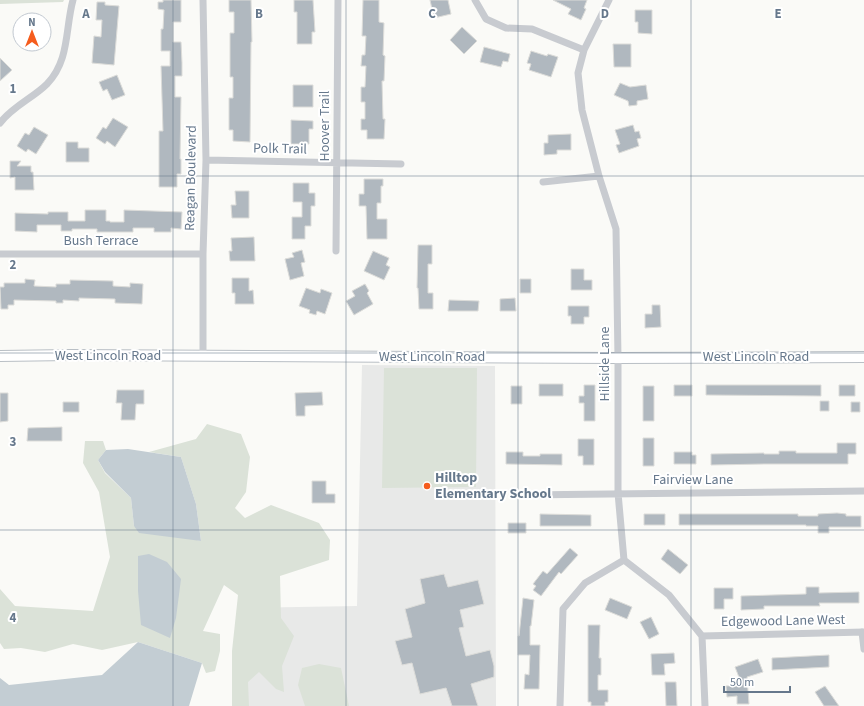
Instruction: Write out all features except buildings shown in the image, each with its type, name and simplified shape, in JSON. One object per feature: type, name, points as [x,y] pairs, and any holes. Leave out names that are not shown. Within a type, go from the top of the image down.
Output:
[{"type":"street","points":[[0,123],[10,112],[48,83],[58,69],[64,52],[73,0]]},
{"type":"street","name":"Reagan Boulevard","points":[[203,0],[206,160],[203,254],[203,356]]},
{"type":"street","name":"Hoover Trail","points":[[336,251],[338,0]]},
{"type":"street","points":[[475,0],[486,19],[506,28],[532,29],[584,50]]},
{"type":"street","name":"Hillside Lane","points":[[609,0],[584,50],[578,73],[582,110],[599,176],[616,229],[618,493],[624,560]]},
{"type":"street","name":"Polk Trail","points":[[206,160],[400,164]]},
{"type":"street","points":[[543,182],[599,176]]},
{"type":"street","name":"Bush Terrace","points":[[0,254],[203,254]]},
{"type":"street","name":"West Lincoln Road","points":[[0,356],[618,358],[864,357]]},
{"type":"street","name":"Fairview Lane","points":[[522,495],[864,491]]},
{"type":"street","points":[[560,706],[563,609],[586,583],[624,560],[669,595],[702,636],[705,706]]},
{"type":"street","points":[[863,632],[864,649]]},
{"type":"street","name":"Edgewood Lane West","points":[[702,636],[863,632]]},
{"type":"shaded area","points":[[0,0],[64,0],[63,2],[0,4]]},
{"type":"shaded area","name":"Hilltop Elementary School","points":[[362,365],[495,366],[496,706],[239,706],[242,608],[357,606]]},
{"type":"shaded area","points":[[384,368],[477,368],[476,487],[382,488]]},
{"type":"shaded area","points":[[207,424],[241,434],[250,457],[246,492],[235,508],[245,518],[271,505],[319,523],[330,540],[329,560],[280,576],[281,618],[294,636],[282,666],[284,692],[276,689],[259,672],[248,682],[249,706],[232,706],[232,651],[238,595],[224,585],[203,631],[220,634],[220,651],[215,671],[206,673],[202,663],[138,642],[102,650],[73,644],[45,652],[21,648],[4,649],[0,643],[0,589],[15,606],[93,611],[110,557],[99,492],[83,463],[85,441],[103,441],[106,450],[98,460],[105,473],[131,498],[134,526],[201,541],[196,504],[181,457],[149,452],[196,439]]},
{"type":"shaded area","points":[[128,449],[181,457],[196,504],[201,541],[139,533],[134,526],[131,498],[105,472],[98,460],[106,450]]},
{"type":"shaded area","points":[[149,554],[167,562],[181,579],[176,618],[170,638],[141,625],[138,591],[138,556]]},
{"type":"shaded area","points":[[138,642],[202,663],[189,706],[0,706],[0,678],[9,685],[102,675]]},
{"type":"shaded area","points":[[319,664],[341,668],[349,706],[305,706],[298,685],[302,668]]},
{"type":"place","name":"Hilltop Elementary School","points":[[427,486]]}]
